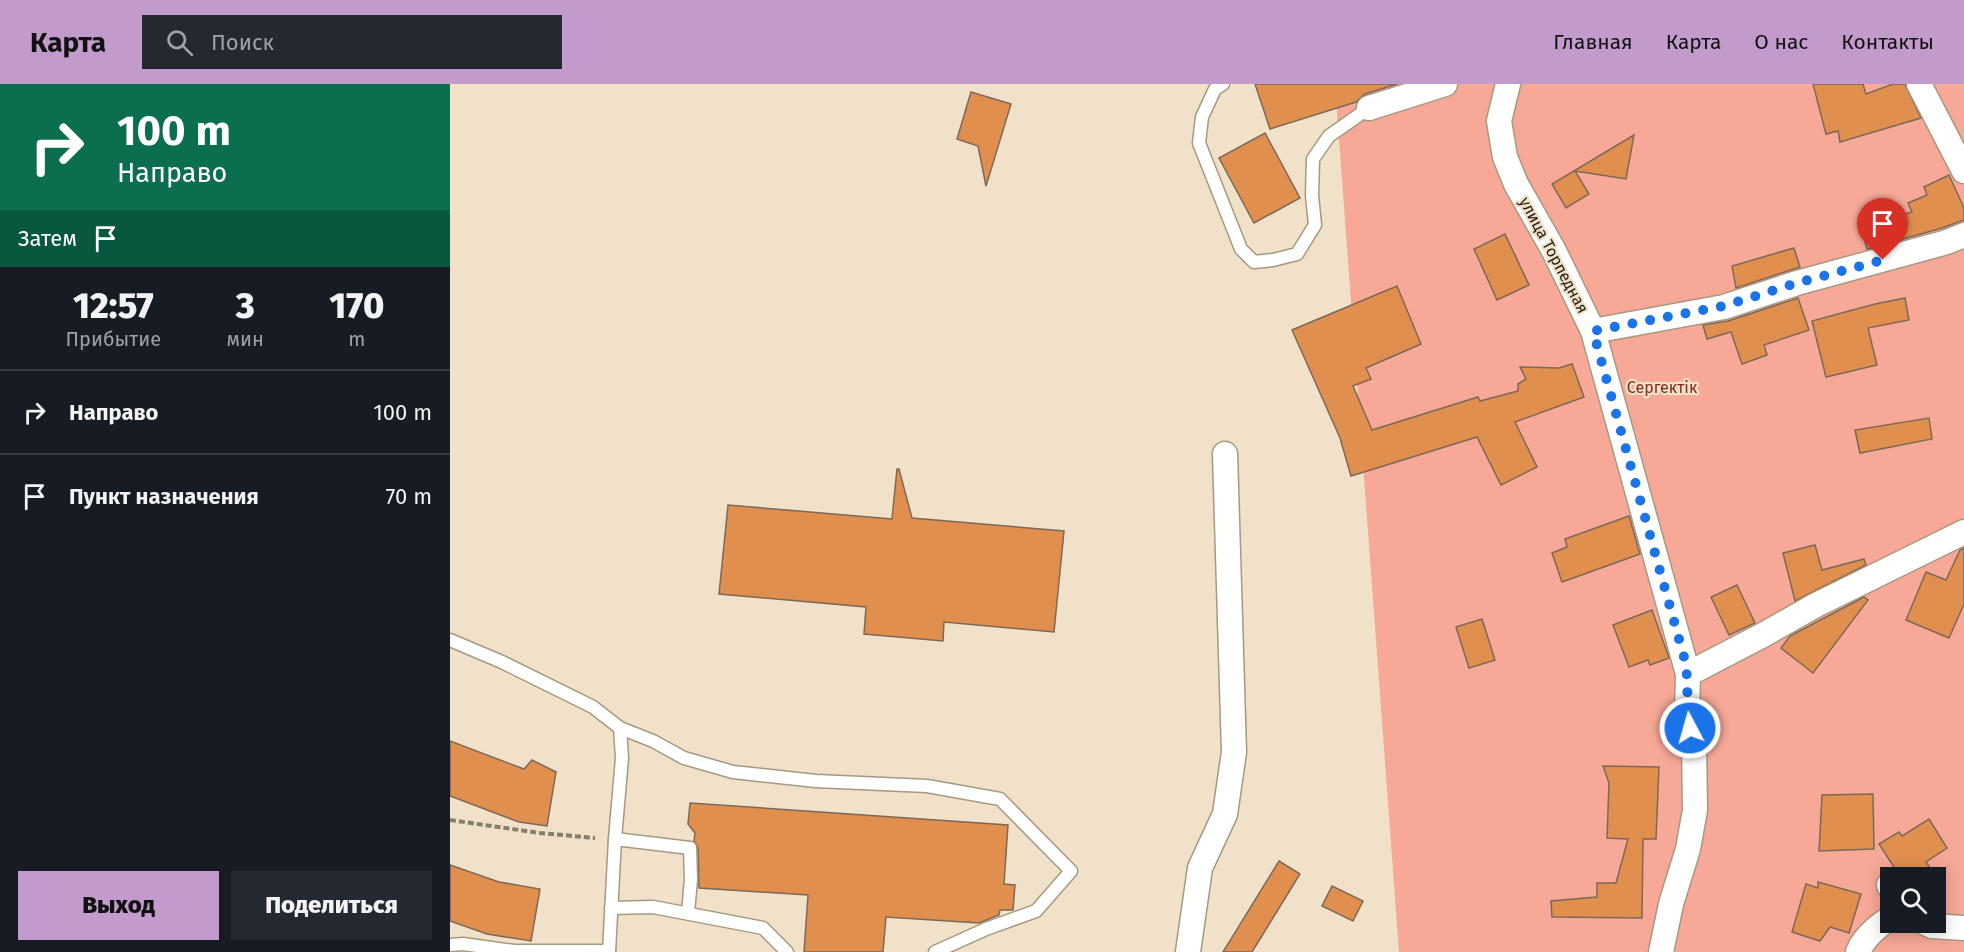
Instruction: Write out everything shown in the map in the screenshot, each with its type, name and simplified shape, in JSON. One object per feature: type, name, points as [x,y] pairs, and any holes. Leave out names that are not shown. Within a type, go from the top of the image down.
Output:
[{"type":"street","points":[[1369,108],[1445,84]]},
{"type":"street","name":"улица Торпедная","points":[[1508,84],[1499,122],[1505,157],[1516,184],[1554,251],[1593,331],[1688,674],[1687,714],[1694,742],[1695,810],[1688,849],[1671,904],[1661,952]]},
{"type":"street","points":[[1919,84],[1964,171]]},
{"type":"street","points":[[1593,331],[1724,306],[1797,283],[1947,242],[1964,235]]},
{"type":"street","points":[[1188,952],[1200,868],[1225,813],[1234,752],[1225,454]]},
{"type":"street","points":[[1688,674],[1816,604],[1964,532]]},
{"type":"street","points":[[1858,952],[1862,944],[1880,925]]},
{"type":"street","points":[[1946,927],[1964,928]]},
{"type":"lane","points":[[1223,84],[1215,89],[1202,117],[1198,143],[1241,249],[1254,262],[1298,254],[1315,225],[1312,195],[1313,159],[1329,136],[1369,108]]},
{"type":"lane","points":[[450,640],[593,706],[620,728],[653,741],[684,758],[733,772],[816,782],[927,786],[1000,800],[1071,871],[1036,911],[986,929],[934,952]]},
{"type":"lane","points":[[450,945],[514,951],[609,952],[622,758],[620,728]]},
{"type":"lane","points":[[615,839],[690,848],[691,879],[688,913]]},
{"type":"lane","points":[[611,908],[653,907],[763,928],[787,952]]},
{"type":"path","points":[[450,820],[540,833],[615,839]]},
{"type":"green space","name":"Сергектік","points":[[1335,84],[1964,84],[1964,952],[1399,952]]},
{"type":"building","points":[[1255,84],[1397,84],[1365,94],[1356,102],[1270,129]]},
{"type":"building","points":[[1813,84],[1863,84],[1866,94],[1893,84],[1905,84],[1921,118],[1840,142],[1838,131],[1826,134]]},
{"type":"building","points":[[971,92],[1011,104],[986,186],[978,146],[957,139]]},
{"type":"building","points":[[1265,133],[1300,198],[1254,223],[1219,158]]},
{"type":"building","points":[[1634,135],[1626,179],[1575,171],[1589,194],[1566,208],[1552,184]]},
{"type":"building","points":[[1949,175],[1964,208],[1964,220],[1867,249],[1861,227],[1912,212],[1908,203],[1927,195],[1924,187]]},
{"type":"building","points":[[1505,234],[1529,285],[1497,300],[1474,249]]},
{"type":"building","points":[[1794,248],[1800,267],[1736,288],[1732,266]]},
{"type":"building","points":[[1397,286],[1421,344],[1366,368],[1371,379],[1353,386],[1372,430],[1478,397],[1480,401],[1518,391],[1518,384],[1526,379],[1520,367],[1559,368],[1572,364],[1584,397],[1515,422],[1537,467],[1501,485],[1477,437],[1351,476],[1340,438],[1292,330]]},
{"type":"building","points":[[1798,298],[1809,330],[1764,345],[1767,355],[1742,364],[1731,332],[1707,339],[1703,325],[1728,321]]},
{"type":"building","points":[[1905,298],[1909,320],[1868,328],[1877,365],[1826,377],[1812,321]]},
{"type":"building","points":[[1929,418],[1932,439],[1860,453],[1855,430]]},
{"type":"building","points":[[897,469],[899,469],[912,518],[1064,531],[1054,632],[944,622],[943,641],[864,634],[866,607],[719,594],[728,505],[892,519]]},
{"type":"building","points":[[1629,516],[1640,554],[1562,582],[1552,553],[1567,547],[1565,539]]},
{"type":"building","points":[[1815,545],[1822,570],[1864,559],[1866,565],[1795,601],[1783,553]]},
{"type":"building","points":[[1964,548],[1964,604],[1949,638],[1906,620],[1926,572],[1946,580],[1960,550]]},
{"type":"building","points":[[1737,585],[1755,623],[1729,635],[1711,597]]},
{"type":"building","points":[[1864,597],[1868,600],[1813,673],[1781,648],[1790,636]]},
{"type":"building","points":[[1652,610],[1669,658],[1650,665],[1648,660],[1629,667],[1613,625]]},
{"type":"building","points":[[1482,619],[1495,660],[1469,668],[1456,627]]},
{"type":"building","points":[[450,741],[524,769],[532,760],[556,772],[547,826],[519,822],[450,796]]},
{"type":"building","points":[[1603,766],[1659,767],[1656,839],[1643,839],[1642,918],[1552,917],[1551,901],[1597,897],[1597,883],[1616,883],[1628,839],[1607,838],[1609,783]]},
{"type":"building","points":[[1873,794],[1874,849],[1819,851],[1822,795]]},
{"type":"building","points":[[690,803],[1008,825],[1004,884],[1015,885],[1013,910],[1000,910],[999,915],[979,923],[886,917],[883,952],[804,952],[808,895],[699,888],[698,848],[694,841],[695,833],[688,824]]},
{"type":"building","points":[[1929,819],[1947,848],[1926,862],[1929,867],[1894,867],[1879,844],[1899,832],[1902,836]]},
{"type":"building","points":[[1279,861],[1300,874],[1252,952],[1223,952]]},
{"type":"building","points":[[450,865],[499,882],[540,889],[531,941],[487,934],[450,921]]},
{"type":"building","points":[[1818,882],[1861,894],[1849,933],[1830,927],[1820,941],[1792,932],[1806,884],[1818,888]]},
{"type":"building","points":[[1332,886],[1363,901],[1353,921],[1322,906]]},
{"type":"route","points":[[1690,728],[1687,714],[1688,674],[1684,657],[1593,331],[1724,306],[1797,283],[1883,260]]}]
